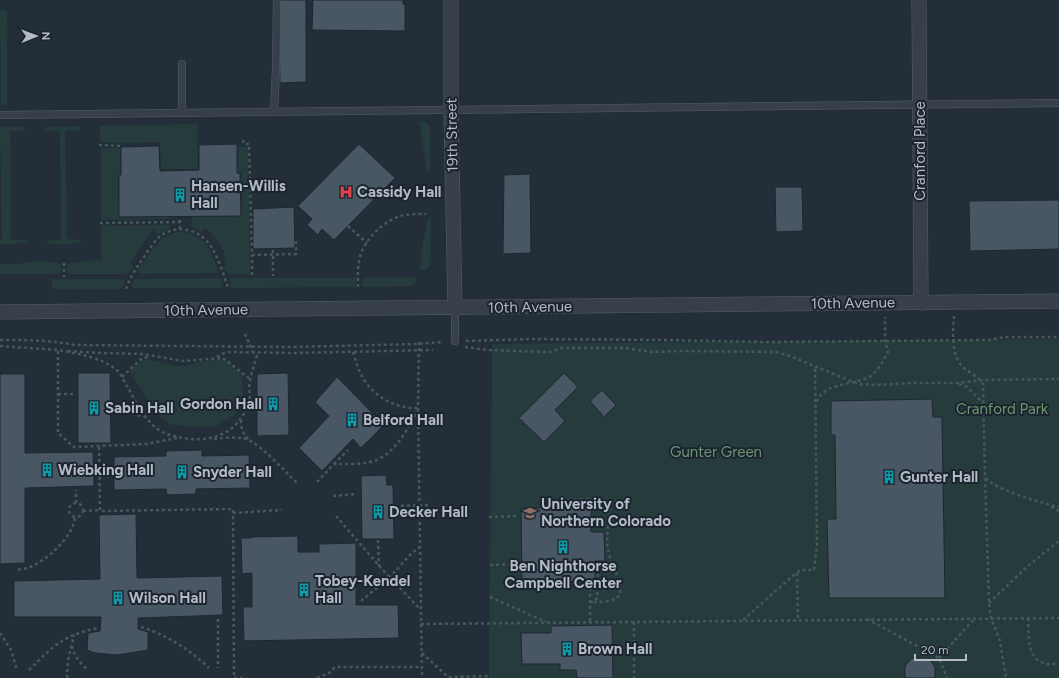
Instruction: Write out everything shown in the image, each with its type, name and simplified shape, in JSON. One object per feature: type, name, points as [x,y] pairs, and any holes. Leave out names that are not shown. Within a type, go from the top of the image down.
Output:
[{"type":"street","name":"19th Street","points":[[451,0],[451,110],[455,308]]},
{"type":"street","name":"Cranford Place","points":[[919,0],[921,303]]},
{"type":"street","name":"10th Avenue","points":[[0,312],[1059,301]]},
{"type":"lane","points":[[274,112],[277,0]]},
{"type":"lane","points":[[182,64],[182,113]]},
{"type":"lane","points":[[0,115],[1059,103]]},
{"type":"lane","name":"19th Street","points":[[455,308],[455,341]]},
{"type":"path","points":[[243,140],[244,144],[249,144],[252,275]]},
{"type":"path","points":[[99,145],[123,146]]},
{"type":"path","points":[[358,287],[358,266],[361,253],[367,243],[381,227],[393,219],[404,216],[426,214]]},
{"type":"path","points":[[180,218],[180,229]]},
{"type":"path","points":[[100,223],[180,222]]},
{"type":"path","points":[[348,226],[367,243]]},
{"type":"path","points":[[126,289],[130,277],[158,238],[171,230],[180,229],[197,233],[211,246],[228,288]]},
{"type":"path","points":[[252,255],[296,254],[296,241]]},
{"type":"path","points":[[273,250],[273,276]]},
{"type":"path","points":[[64,263],[64,277]]},
{"type":"path","points":[[815,407],[818,398],[824,392],[837,386],[870,376],[880,365],[888,352],[884,341],[885,316]]},
{"type":"path","points":[[954,316],[954,340],[959,362],[963,368],[981,380],[983,384],[989,604],[991,618],[1000,641],[1006,678]]},
{"type":"path","points":[[245,334],[253,352]]},
{"type":"path","points":[[0,340],[38,340],[75,345],[251,346],[531,339],[769,342],[989,340],[1004,337],[1059,337]]},
{"type":"path","points":[[419,343],[418,409],[422,678]]},
{"type":"path","points":[[0,346],[101,354],[143,354],[183,360],[223,358],[250,378]]},
{"type":"path","points":[[462,347],[487,350],[545,352],[551,352],[562,348],[626,348],[651,352],[681,350],[776,352],[790,356],[853,382],[876,385],[957,383],[981,380],[1059,379]]},
{"type":"path","points":[[58,350],[90,357],[108,364],[119,372],[137,404],[150,422],[162,433],[177,438]]},
{"type":"path","points":[[58,350],[58,433],[74,447],[146,444],[177,438],[243,438],[250,441]]},
{"type":"path","points":[[217,358],[221,354],[231,352],[292,353],[433,350]]},
{"type":"path","points":[[211,439],[227,433],[241,419],[249,401],[250,378],[258,352]]},
{"type":"path","points":[[353,352],[363,379],[375,392],[386,401],[399,406],[418,409]]},
{"type":"path","points":[[122,377],[141,359],[150,355]]},
{"type":"path","points":[[742,621],[801,570],[814,570],[817,547],[815,367]]},
{"type":"path","points":[[957,383],[967,387],[983,403]]},
{"type":"path","points":[[58,394],[75,394]]},
{"type":"path","points":[[249,401],[252,404],[256,404]]},
{"type":"path","points":[[334,464],[361,464],[380,459],[397,443],[406,431],[418,409]]},
{"type":"path","points":[[114,413],[128,413],[146,417]]},
{"type":"path","points":[[241,419],[241,428],[244,435],[297,483]]},
{"type":"path","points":[[100,446],[100,510]]},
{"type":"path","points":[[317,482],[348,450]]},
{"type":"path","points":[[100,476],[112,476]]},
{"type":"path","points":[[985,476],[987,480],[994,485],[1045,504],[1059,511]]},
{"type":"path","points":[[76,490],[76,503]]},
{"type":"path","points":[[334,496],[356,494]]},
{"type":"path","points":[[562,506],[561,500],[603,499],[610,503],[607,549],[619,579],[621,587],[620,593],[614,600],[590,602]]},
{"type":"path","points":[[76,503],[82,506],[83,511]]},
{"type":"path","points":[[75,517],[71,515],[69,509],[71,505],[76,503]]},
{"type":"path","points":[[1045,504],[1059,507]]},
{"type":"path","points":[[395,506],[430,506]]},
{"type":"path","points":[[75,517],[81,515],[83,511],[100,510],[233,509],[234,678],[247,678]]},
{"type":"path","points":[[233,513],[282,510]]},
{"type":"path","points":[[336,516],[379,566],[420,609]]},
{"type":"path","points":[[489,517],[519,516]]},
{"type":"path","points":[[18,570],[39,563],[51,554],[71,532],[75,523],[75,517]]},
{"type":"path","points":[[378,540],[379,566]]},
{"type":"path","points":[[989,604],[1028,566],[1059,541]]},
{"type":"path","points":[[361,601],[390,577],[409,556],[420,547]]},
{"type":"path","points":[[490,565],[520,564]]},
{"type":"path","points":[[594,602],[597,598],[598,569]]},
{"type":"path","points":[[797,573],[798,620]]},
{"type":"path","points":[[590,582],[590,622]]},
{"type":"path","points":[[490,597],[547,623]]},
{"type":"path","points":[[939,658],[974,618]]},
{"type":"path","points":[[1028,618],[1029,639],[1031,650],[1035,658],[1042,662],[1059,664]]},
{"type":"path","points":[[421,624],[1059,618]]},
{"type":"path","points":[[218,619],[218,668]]},
{"type":"path","points":[[867,619],[939,658],[948,678]]},
{"type":"path","points":[[634,622],[634,678]]},
{"type":"path","points":[[141,627],[162,635],[188,650],[208,668]]},
{"type":"path","points":[[29,670],[51,648],[66,638],[82,631],[98,628]]},
{"type":"path","points":[[0,633],[11,650],[17,670]]},
{"type":"path","points":[[67,678],[68,661],[74,634]]},
{"type":"path","points":[[72,644],[73,652],[87,669]]},
{"type":"path","points":[[421,653],[448,677],[491,676]]},
{"type":"path","points":[[317,678],[338,667],[421,667]]},
{"type":"green space","points":[[0,10],[7,10],[7,105],[0,105]]},
{"type":"green space","points":[[419,121],[423,121],[430,125],[430,171],[427,171]]},
{"type":"green space","points":[[197,124],[198,169],[161,169],[160,142],[100,142],[101,126]]},
{"type":"green space","points":[[79,126],[79,130],[65,131],[67,239],[83,240],[71,244],[61,245],[48,243],[46,240],[61,240],[60,131],[45,129],[48,127]]},
{"type":"green space","points":[[0,127],[25,128],[24,130],[10,131],[11,240],[26,240],[27,242],[0,244],[0,240],[2,240]]},
{"type":"green space","points":[[237,147],[248,147],[250,274],[231,274],[225,271],[223,268],[225,267],[226,261],[223,254],[224,252],[216,239],[205,228],[201,232],[191,227],[192,217],[242,216],[241,172],[237,172]]},
{"type":"green space","points":[[101,148],[120,148],[121,174],[118,175],[119,218],[169,217],[169,219],[101,220]]},
{"type":"green space","points":[[428,218],[431,218],[430,267],[425,270],[420,270],[422,248]]},
{"type":"green space","points":[[170,225],[170,228],[158,234],[153,229],[130,263],[134,267],[127,274],[67,274],[67,264],[101,260],[101,226]]},
{"type":"green space","points":[[182,232],[202,240],[212,256],[218,270],[217,273],[142,274],[138,272],[161,240],[170,235]]},
{"type":"green space","points":[[41,260],[61,264],[61,274],[0,274],[0,264],[18,264]]},
{"type":"green space","points":[[416,277],[416,282],[412,286],[362,287],[362,278]]},
{"type":"green space","points":[[230,278],[356,278],[356,287],[231,288]]},
{"type":"green space","points":[[52,279],[121,279],[124,280],[125,284],[120,289],[52,289]]},
{"type":"green space","points":[[135,279],[221,279],[223,287],[133,288],[131,285]]},
{"type":"green space","points":[[1059,339],[1059,678],[489,678],[492,344]]},
{"type":"green space","points":[[147,359],[175,366],[184,366],[203,361],[225,360],[242,374],[243,398],[239,409],[235,414],[215,427],[172,425],[154,411],[130,371],[142,360]]},
{"type":"building","points":[[278,0],[306,0],[306,82],[280,83]]},
{"type":"building","points":[[313,0],[403,0],[403,4],[405,4],[405,31],[312,30]]},
{"type":"building","name":"Hansen-Willis Hall","points":[[237,144],[237,173],[240,173],[241,216],[119,217],[121,147],[159,146],[160,171],[199,170],[199,145]]},
{"type":"building","name":"Cassidy Hall","points":[[359,144],[395,178],[334,240],[322,229],[318,235],[307,225],[312,219],[298,206]]},
{"type":"building","points":[[530,174],[531,253],[503,254],[504,175]]},
{"type":"building","points":[[775,187],[802,187],[803,231],[776,232]]},
{"type":"building","points":[[1059,200],[1059,249],[970,251],[969,201]]},
{"type":"building","points":[[294,207],[295,248],[253,249],[253,209]]},
{"type":"building","name":"Sabin Hall","points":[[78,373],[110,373],[111,443],[78,443]]},
{"type":"building","name":"Gordon Hall","points":[[288,373],[289,435],[257,436],[257,374]]},
{"type":"building","points":[[564,373],[578,387],[555,410],[565,421],[544,442],[519,418]]},
{"type":"building","name":"Wiebking Hall","points":[[0,374],[25,374],[25,453],[93,452],[94,486],[25,488],[25,563],[0,564]]},
{"type":"building","name":"Belford Hall","points":[[337,377],[384,425],[361,448],[353,439],[322,471],[299,448],[329,416],[315,402]]},
{"type":"building","points":[[602,390],[616,405],[604,417],[590,401]]},
{"type":"building","name":"Gunter Hall","points":[[932,399],[933,417],[942,417],[945,598],[829,598],[827,519],[836,519],[835,435],[831,435],[831,401]]},
{"type":"building","name":"Snyder Hall","points":[[202,450],[202,456],[249,455],[250,488],[196,489],[196,494],[167,495],[166,489],[114,490],[114,457],[166,456],[166,451]]},
{"type":"building","name":"Decker Hall","points":[[386,475],[387,485],[393,485],[394,539],[362,539],[361,476]]},
{"type":"building","name":"Ben Nighthorse Campbell Center","points":[[591,507],[591,532],[604,532],[605,561],[595,561],[595,581],[522,583],[521,508]]},
{"type":"building","name":"Wilson Hall","points":[[136,514],[137,578],[222,576],[223,615],[138,618],[138,629],[148,632],[148,650],[117,655],[95,653],[87,650],[88,633],[100,631],[101,617],[14,617],[14,581],[100,579],[99,515]]},
{"type":"building","name":"Tobey-Kendel Hall","points":[[298,536],[298,552],[319,552],[319,544],[356,543],[356,605],[398,605],[399,638],[244,641],[243,607],[252,607],[252,573],[242,574],[241,538]]},
{"type":"building","name":"Brown Hall","points":[[612,625],[613,678],[577,678],[576,670],[560,670],[560,664],[522,664],[521,633],[551,633],[551,626]]},
{"type":"building","points":[[912,658],[929,658],[935,667],[935,678],[905,678],[905,666]]},
{"type":"place","name":"Cassidy Hall","points":[[346,192]]},
{"type":"place","name":"Hansen-Willis Hall","points":[[180,195]]},
{"type":"place","name":"Gordon Hall","points":[[273,404]]},
{"type":"place","name":"Sabin Hall","points":[[94,408]]},
{"type":"place","name":"Belford Hall","points":[[352,420]]},
{"type":"place","name":"Wiebking Hall","points":[[47,470]]},
{"type":"place","name":"Snyder Hall","points":[[182,472]]},
{"type":"place","name":"Gunter Hall","points":[[889,477]]},
{"type":"place","name":"Decker Hall","points":[[378,512]]},
{"type":"place","name":"University of Northern Colorado","points":[[530,513]]},
{"type":"place","name":"Ben Nighthorse Campbell Center","points":[[563,547]]},
{"type":"place","name":"Tobey-Kendel Hall","points":[[304,590]]},
{"type":"place","name":"Wilson Hall","points":[[118,598]]},
{"type":"place","name":"Brown Hall","points":[[567,649]]},
{"type":"park label","name":"Cranford Park","points":[[1002,409]]},
{"type":"park label","name":"Gunter Green","points":[[716,452]]}]
